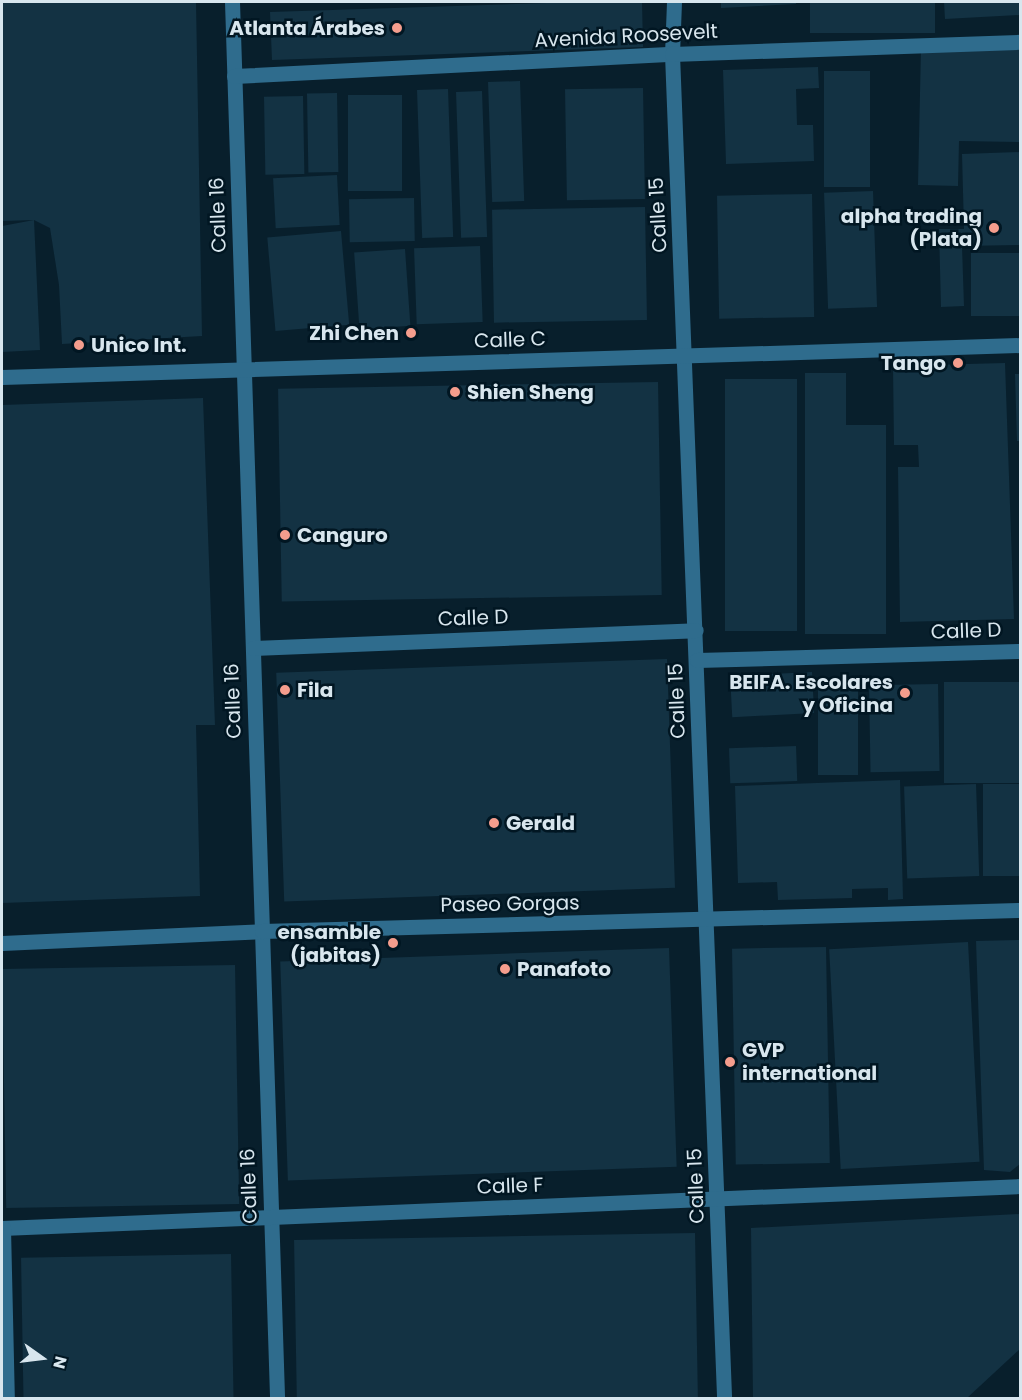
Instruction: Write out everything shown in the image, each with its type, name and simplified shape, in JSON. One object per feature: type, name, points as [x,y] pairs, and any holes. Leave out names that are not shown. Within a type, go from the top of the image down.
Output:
[{"type":"street","name":"Calle 16","points":[[232,2],[277,1398]]},
{"type":"street","name":"Calle 15","points":[[674,2],[672,54],[686,356],[724,1398]]},
{"type":"street","name":"Avenida Roosevelt","points":[[234,76],[672,54],[1020,42]]},
{"type":"street","name":"Calle C","points":[[2,377],[1020,345]]},
{"type":"street","name":"Calle D","points":[[253,648],[696,630]]},
{"type":"street","name":"Calle D","points":[[697,660],[1020,651]]},
{"type":"street","name":"Paseo Gorgas","points":[[2,943],[262,931],[1020,910]]},
{"type":"street","name":"Calle F","points":[[2,1228],[1020,1186]]},
{"type":"street","points":[[2,1228],[7,1398]]},
{"type":"building","points":[[2,2],[196,2],[202,336],[62,344],[59,285],[50,228],[34,220],[2,221]]},
{"type":"building","points":[[642,2],[643,47],[272,60],[270,12]]},
{"type":"building","points":[[721,2],[796,2],[796,4],[721,8]]},
{"type":"building","points":[[810,2],[935,2],[935,33],[810,33]]},
{"type":"building","points":[[944,2],[1020,2],[1020,15],[945,19]]},
{"type":"building","points":[[921,48],[1020,50],[1020,142],[959,141],[958,186],[918,185]]},
{"type":"building","points":[[818,67],[819,88],[796,89],[797,125],[813,125],[814,161],[726,164],[723,70]]},
{"type":"building","points":[[824,71],[870,71],[870,187],[824,187]]},
{"type":"building","points":[[520,81],[524,201],[492,202],[488,82]]},
{"type":"building","points":[[643,88],[645,199],[567,200],[565,89]]},
{"type":"building","points":[[448,89],[453,237],[422,238],[417,90]]},
{"type":"building","points":[[482,91],[487,237],[461,238],[456,92]]},
{"type":"building","points":[[337,93],[338,172],[308,173],[307,94]]},
{"type":"building","points":[[348,95],[402,95],[402,191],[348,191]]},
{"type":"building","points":[[303,96],[304,174],[265,175],[264,97]]},
{"type":"building","points":[[1020,152],[1020,245],[962,246],[964,306],[941,307],[939,229],[964,229],[962,154]]},
{"type":"building","points":[[337,175],[340,225],[276,228],[273,178]]},
{"type":"building","points":[[873,191],[877,307],[828,309],[824,193]]},
{"type":"building","points":[[812,194],[814,317],[719,319],[717,196]]},
{"type":"building","points":[[414,198],[415,241],[350,242],[349,199]]},
{"type":"building","points":[[645,207],[647,320],[494,323],[492,210]]},
{"type":"building","points":[[34,220],[40,350],[2,352],[2,226]]},
{"type":"building","points":[[341,231],[349,325],[275,331],[267,237]]},
{"type":"building","points":[[480,246],[483,322],[417,324],[414,248]]},
{"type":"building","points":[[405,249],[410,326],[359,329],[354,253]]},
{"type":"building","points":[[971,253],[1020,253],[1020,316],[971,316]]},
{"type":"building","points":[[1005,363],[1014,619],[900,622],[898,467],[919,467],[918,445],[894,445],[893,366]]},
{"type":"building","points":[[805,373],[846,373],[846,425],[886,425],[886,634],[805,634]]},
{"type":"building","points":[[1015,374],[1020,374],[1020,441],[1017,441]]},
{"type":"building","points":[[725,379],[797,379],[797,631],[725,631]]},
{"type":"building","points":[[658,382],[662,595],[282,602],[278,389]]},
{"type":"building","points":[[203,398],[215,725],[196,725],[200,896],[2,903],[2,405]]},
{"type":"building","points":[[667,659],[675,888],[284,902],[276,673]]},
{"type":"building","points":[[812,672],[814,713],[732,717],[730,676]]},
{"type":"building","points":[[944,682],[1020,682],[1020,783],[944,783]]},
{"type":"building","points":[[938,684],[940,771],[871,772],[869,685]]},
{"type":"building","points":[[818,685],[858,685],[858,775],[818,775]]},
{"type":"building","points":[[796,746],[797,781],[730,783],[729,748]]},
{"type":"building","points":[[900,780],[903,899],[888,900],[888,888],[852,889],[852,898],[778,900],[777,882],[738,883],[735,786]]},
{"type":"building","points":[[976,784],[979,876],[907,878],[904,787]]},
{"type":"building","points":[[983,784],[1020,784],[1020,876],[983,876]]},
{"type":"building","points":[[1020,940],[1020,1164],[1010,1172],[984,1170],[976,941]]},
{"type":"building","points":[[968,942],[980,1162],[841,1169],[829,949]]},
{"type":"building","points":[[826,947],[830,1163],[736,1165],[732,949]]},
{"type":"building","points":[[669,948],[677,1167],[288,1180],[280,962]]},
{"type":"building","points":[[235,965],[239,1204],[6,1208],[2,969]]},
{"type":"building","points":[[1020,1214],[1020,1349],[967,1398],[753,1398],[751,1228]]},
{"type":"building","points":[[695,1233],[698,1398],[297,1398],[294,1240]]},
{"type":"building","points":[[231,1254],[234,1398],[23,1398],[21,1258]]},
{"type":"place","name":"Atlanta Árabes","points":[[397,28]]},
{"type":"place","name":"alpha trading (Plata)","points":[[994,228]]},
{"type":"place","name":"Zhi Chen","points":[[411,333]]},
{"type":"place","name":"Unico Int.","points":[[79,345]]},
{"type":"place","name":"Tango","points":[[958,363]]},
{"type":"place","name":"Shien Sheng","points":[[455,392]]},
{"type":"place","name":"Canguro","points":[[285,535]]},
{"type":"place","name":"Fila","points":[[285,690]]},
{"type":"place","name":"BEIFA. Escolares y Oficina","points":[[905,693]]},
{"type":"place","name":"Gerald","points":[[494,823]]},
{"type":"place","name":"ensamble (jabitas)","points":[[393,943]]},
{"type":"place","name":"Panafoto","points":[[505,969]]},
{"type":"place","name":"GVP international","points":[[730,1062]]}]
